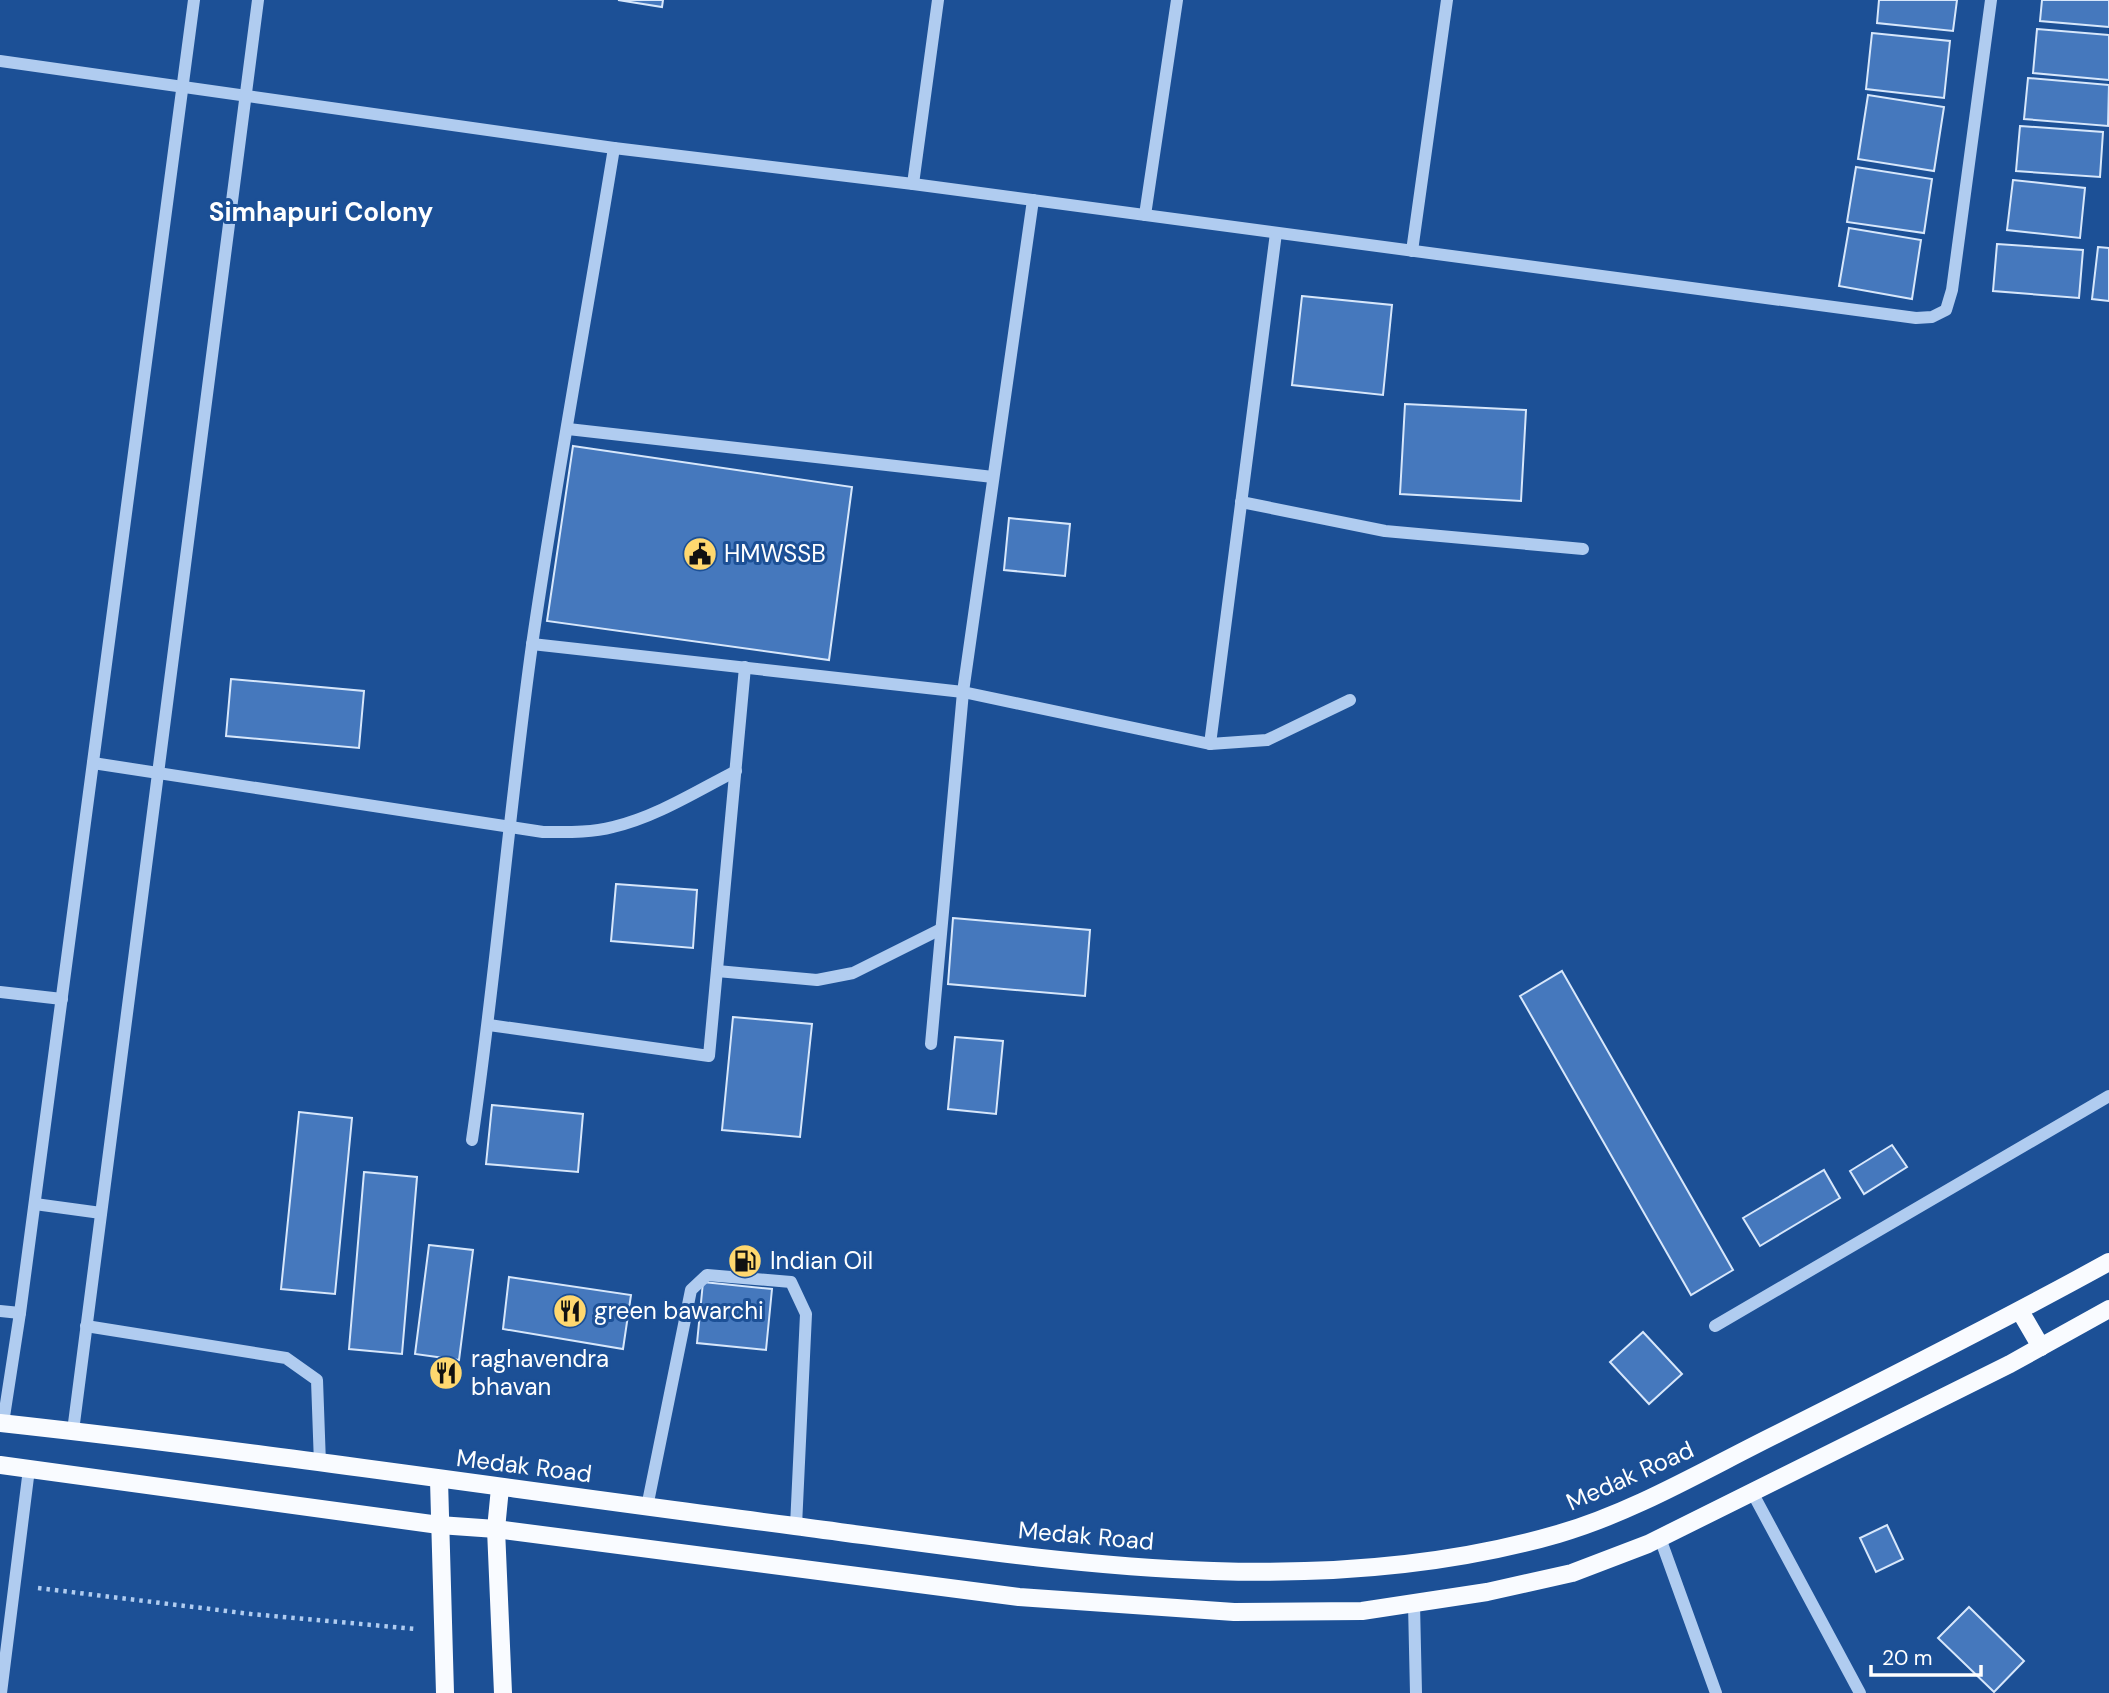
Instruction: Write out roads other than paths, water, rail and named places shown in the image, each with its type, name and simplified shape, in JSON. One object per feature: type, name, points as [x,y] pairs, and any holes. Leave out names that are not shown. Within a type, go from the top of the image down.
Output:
[{"type":"main road","name":"Medak Road","points":[[1,1423],[1024,1556],[1235,1572],[1359,1570],[1479,1552],[1560,1533],[1631,1506],[2020,1311],[2109,1262]]},
{"type":"main road","points":[[0,1465],[439,1525],[1019,1597],[1234,1612],[1362,1611],[1487,1592],[1572,1573],[1660,1538],[2041,1347],[2109,1309]]},
{"type":"main road","points":[[2020,1311],[2041,1347]]},
{"type":"main road","points":[[439,1480],[441,1631],[445,1693]]},
{"type":"main road","points":[[499,1488],[496,1530],[503,1693]]},
{"type":"street","points":[[1,1423],[35,1204],[194,0]]},
{"type":"street","points":[[73,1431],[258,0]]},
{"type":"street","points":[[913,184],[938,0]]},
{"type":"street","points":[[1145,215],[1177,0]]},
{"type":"street","points":[[1412,251],[1447,0]]},
{"type":"street","points":[[0,61],[614,148],[913,184],[1916,318],[1932,317],[1946,310],[1952,290],[1991,0]]},
{"type":"street","points":[[472,1140],[489,1025],[509,827],[532,644],[614,148]]},
{"type":"street","points":[[931,1044],[963,692],[1033,200]]},
{"type":"street","points":[[1210,744],[1276,233]]},
{"type":"street","points":[[568,429],[993,477]]},
{"type":"street","points":[[1241,502],[1385,531],[1583,549]]},
{"type":"street","points":[[532,644],[963,692],[1210,744],[1267,740],[1350,699]]},
{"type":"street","points":[[489,1025],[709,1056],[745,667]]},
{"type":"street","points":[[93,763],[509,827],[575,832],[614,827],[645,817],[736,771]]},
{"type":"street","points":[[717,971],[817,980],[853,973],[942,929]]},
{"type":"street","points":[[0,992],[62,999]]},
{"type":"street","points":[[1715,1325],[2109,1096]]},
{"type":"street","points":[[35,1204],[101,1213]]},
{"type":"street","points":[[647,1507],[691,1290],[707,1275],[791,1282],[806,1314],[796,1526]]},
{"type":"street","points":[[0,1311],[20,1313]]},
{"type":"street","points":[[86,1326],[286,1358],[317,1380],[320,1464]]},
{"type":"street","points":[[1,1693],[29,1469]]},
{"type":"street","points":[[1752,1492],[1860,1693]]},
{"type":"street","points":[[1660,1538],[1716,1693]]},
{"type":"street","points":[[1414,1604],[1416,1693]]},
{"type":"place","name":"HMWSSB","points":[[700,554]]},
{"type":"place","name":"Indian Oil","points":[[745,1261]]},
{"type":"place","name":"green bawarchi","points":[[570,1311]]},
{"type":"place","name":"raghavendra bhavan","points":[[446,1373]]},
{"type":"district","name":"Simhapuri Colony","points":[[321,212]]}]
